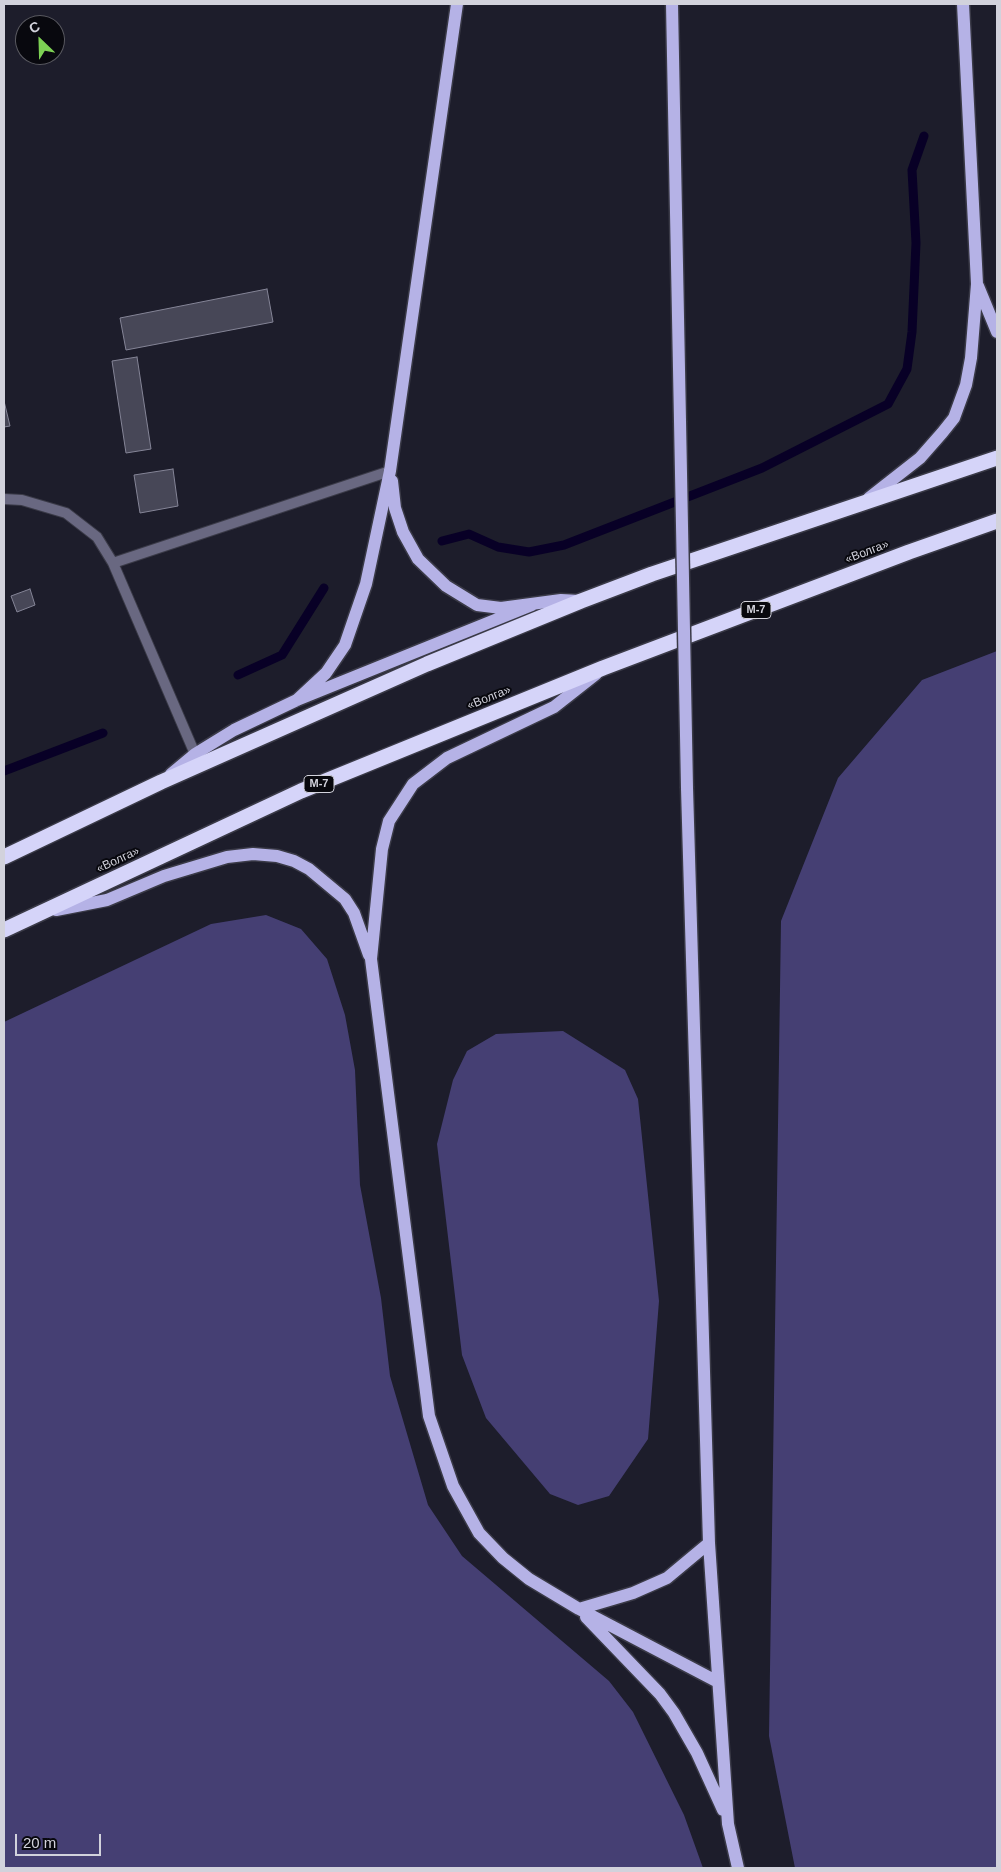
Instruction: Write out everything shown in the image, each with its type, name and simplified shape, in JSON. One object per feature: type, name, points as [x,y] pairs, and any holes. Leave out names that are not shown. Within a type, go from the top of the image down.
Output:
[{"type":"highway","points":[[4,857],[161,782],[427,664],[581,601],[661,571],[997,458]]},
{"type":"highway","name":"«Волга»","points":[[4,930],[301,791],[603,668],[909,552],[997,521]]},
{"type":"main road","points":[[297,700],[326,673],[345,645],[366,584],[390,471],[457,4]]},
{"type":"main road","points":[[672,4],[687,788],[709,1543],[728,1824]]},
{"type":"main road","points":[[862,503],[920,458],[954,418],[961,404],[970,367],[977,284],[963,4]]},
{"type":"main road","points":[[977,284],[997,332]]},
{"type":"main road","points":[[390,471],[395,508],[403,532],[418,559],[431,574],[477,605],[501,608],[561,600],[581,601]]},
{"type":"main road","points":[[161,782],[195,754],[234,730],[297,700],[532,605]]},
{"type":"main road","points":[[603,668],[554,707],[447,758],[413,784],[389,822],[382,849],[371,959],[429,1416],[441,1456],[464,1508],[479,1533],[503,1558],[529,1578],[579,1610],[718,1682]]},
{"type":"main road","points":[[42,913],[108,900],[164,876],[226,857],[253,854],[277,856],[309,868],[345,900],[354,914],[371,959]]},
{"type":"main road","points":[[579,1610],[633,1593],[667,1578],[709,1543]]},
{"type":"main road","points":[[579,1610],[660,1694],[674,1713],[715,1789],[728,1824],[738,1868]]},
{"type":"lane","points":[[113,563],[390,471]]},
{"type":"lane","points":[[4,499],[22,500],[66,513],[97,537],[113,563],[195,754]]},
{"type":"shaded area","points":[[997,651],[997,1868],[795,1868],[769,1736],[781,921],[838,778],[922,680]]},
{"type":"shaded area","points":[[266,915],[301,929],[327,959],[345,1015],[355,1070],[360,1185],[381,1298],[390,1376],[428,1505],[462,1556],[609,1681],[633,1712],[684,1815],[703,1868],[4,1868],[4,1022],[211,924]]},
{"type":"shaded area","points":[[563,1031],[625,1070],[638,1099],[659,1301],[648,1439],[609,1496],[578,1505],[550,1494],[486,1418],[462,1355],[437,1144],[453,1080],[467,1051],[496,1034]]},
{"type":"building","points":[[267,289],[273,322],[126,350],[120,318]]},
{"type":"building","points":[[137,357],[151,449],[126,453],[112,361]]},
{"type":"building","points":[[4,401],[10,426],[4,427]]},
{"type":"building","points":[[173,469],[178,506],[140,513],[134,475]]},
{"type":"building","points":[[30,589],[35,605],[17,612],[11,596]]},
{"type":"waterway","points":[[442,541],[469,534],[498,547],[529,552],[564,545],[762,468],[888,404],[907,369],[912,332],[916,243],[912,170],[924,136]]},
{"type":"waterway","points":[[238,675],[282,655],[324,588]]},
{"type":"waterway","points":[[4,771],[103,733]]}]
